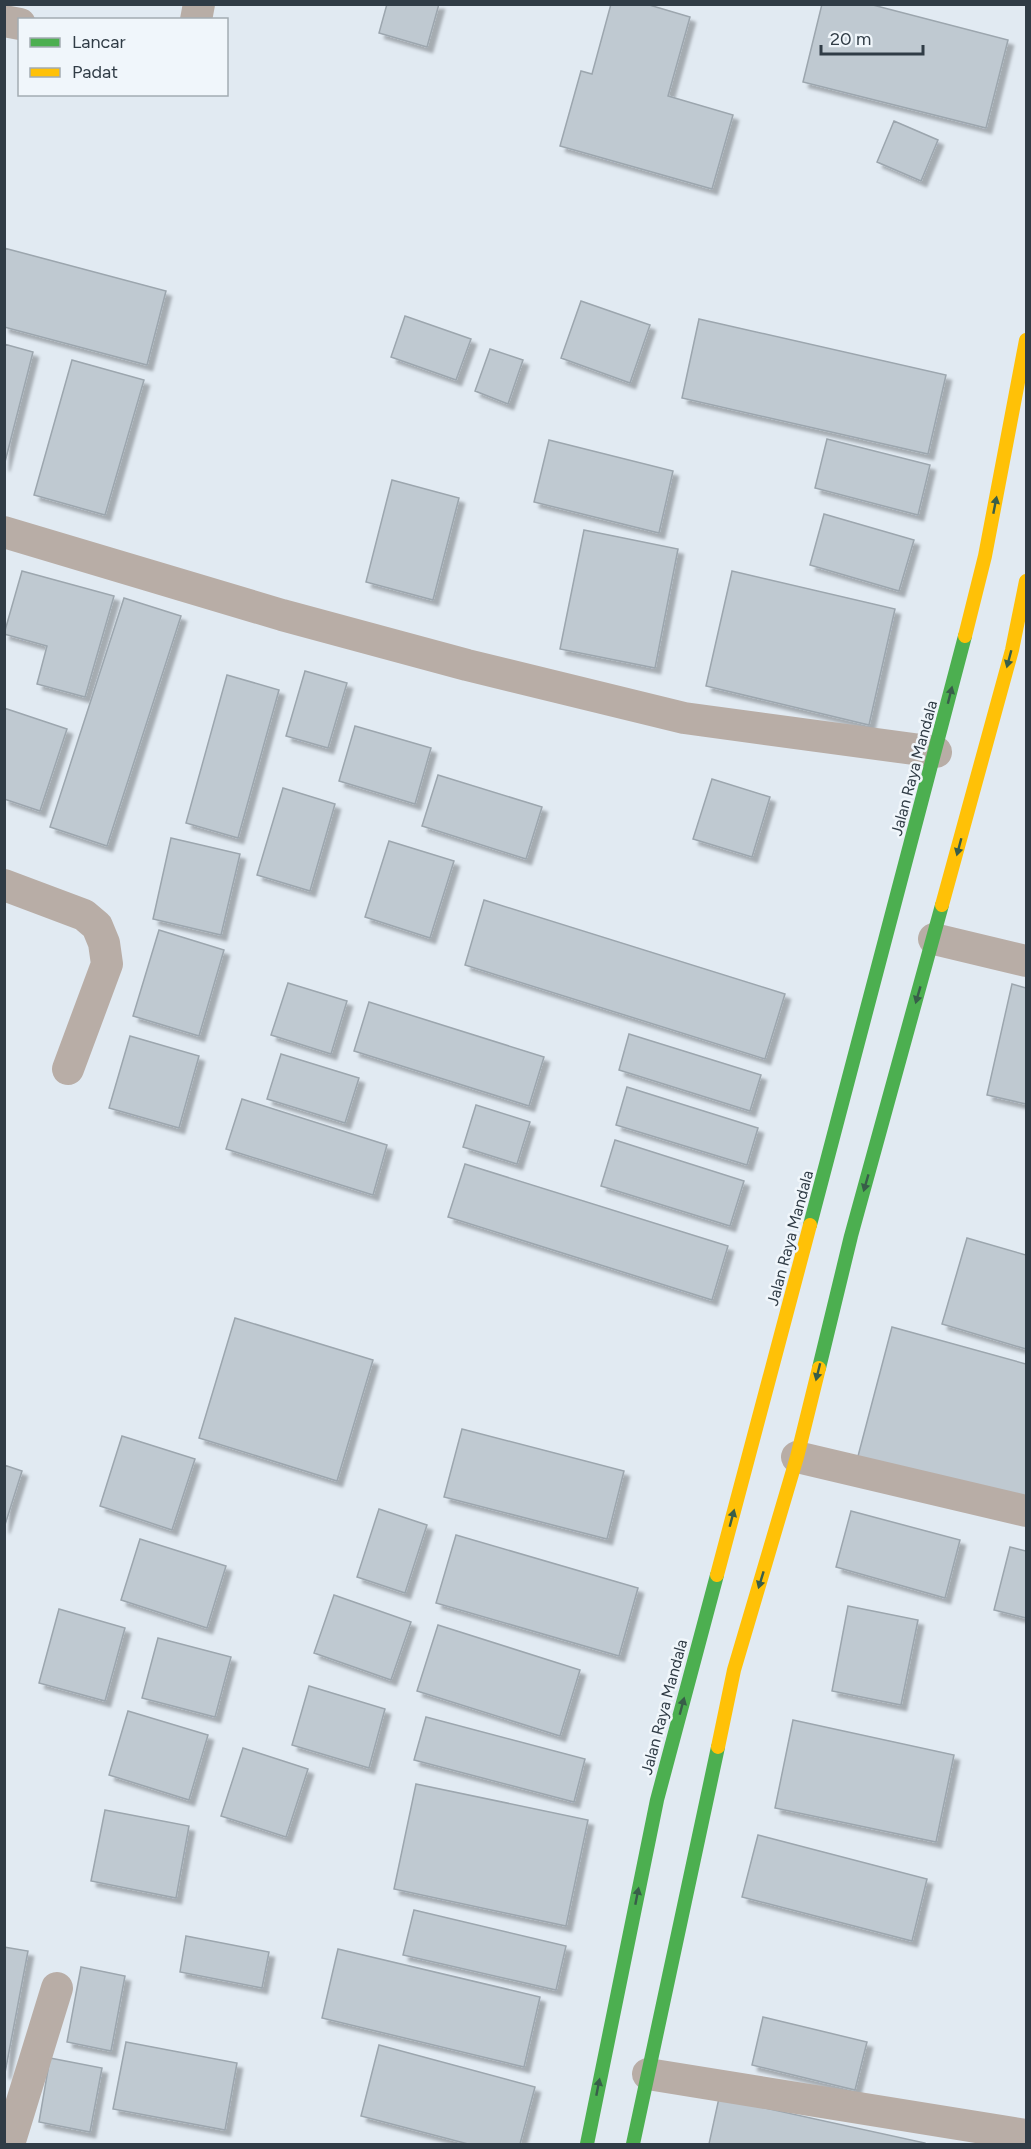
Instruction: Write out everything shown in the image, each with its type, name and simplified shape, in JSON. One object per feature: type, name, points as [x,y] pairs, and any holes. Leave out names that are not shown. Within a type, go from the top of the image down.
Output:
[{"type":"highway","name":"Jalan Raya Mandala","points":[[587,2145],[657,1800],[699,1660],[936,752],[985,556],[1026,340]]},
{"type":"highway","points":[[633,2145],[729,1669],[797,1457],[851,1236],[1012,650],[1026,581]]},
{"type":"street","points":[[4,532],[282,615],[466,665],[684,718],[936,752]]},
{"type":"street","points":[[4,885],[84,915],[97,926],[105,943],[107,964],[68,1069]]},
{"type":"street","points":[[934,939],[1026,961]]},
{"type":"street","points":[[797,1457],[1026,1510]]},
{"type":"street","points":[[9,2145],[57,1988]]},
{"type":"street","points":[[648,2074],[1026,2135]]},
{"type":"building","points":[[387,4],[439,4],[427,47],[379,33]]},
{"type":"building","points":[[611,4],[646,4],[690,17],[668,96],[733,115],[712,189],[560,146],[581,71],[592,74]]},
{"type":"building","points":[[822,4],[869,4],[1008,40],[986,128],[803,82]]},
{"type":"building","points":[[894,121],[938,140],[921,181],[877,162]]},
{"type":"building","points":[[4,248],[166,291],[147,365],[4,327]]},
{"type":"building","points":[[581,301],[650,325],[630,383],[561,358]]},
{"type":"building","points":[[405,316],[471,339],[456,380],[391,357]]},
{"type":"building","points":[[699,319],[946,375],[928,454],[682,398]]},
{"type":"building","points":[[4,344],[33,352],[4,466]]},
{"type":"building","points":[[490,349],[523,360],[508,404],[475,391]]},
{"type":"building","points":[[72,360],[144,380],[105,515],[34,495]]},
{"type":"building","points":[[827,439],[930,465],[918,515],[815,488]]},
{"type":"building","points":[[549,440],[673,471],[659,533],[534,502]]},
{"type":"building","points":[[392,480],[459,498],[433,600],[366,582]]},
{"type":"building","points":[[824,514],[914,540],[899,591],[810,565]]},
{"type":"building","points":[[584,530],[678,549],[655,668],[560,649]]},
{"type":"building","points":[[22,571],[114,596],[85,697],[37,684],[47,646],[4,634]]},
{"type":"building","points":[[732,571],[895,609],[869,725],[706,686]]},
{"type":"building","points":[[124,598],[181,616],[107,846],[50,827]]},
{"type":"building","points":[[305,671],[347,683],[328,748],[286,736]]},
{"type":"building","points":[[227,675],[279,690],[238,838],[186,823]]},
{"type":"building","points":[[4,708],[67,729],[40,811],[4,799]]},
{"type":"building","points":[[355,726],[431,748],[415,804],[339,781]]},
{"type":"building","points":[[438,775],[542,807],[526,859],[422,826]]},
{"type":"building","points":[[712,779],[770,797],[752,857],[693,839]]},
{"type":"building","points":[[283,788],[335,804],[310,891],[257,875]]},
{"type":"building","points":[[171,838],[240,854],[221,935],[153,919]]},
{"type":"building","points":[[389,841],[454,861],[430,938],[365,917]]},
{"type":"building","points":[[484,900],[785,994],[765,1059],[465,965]]},
{"type":"building","points":[[159,930],[224,950],[199,1036],[133,1016]]},
{"type":"building","points":[[288,983],[347,1001],[331,1054],[271,1035]]},
{"type":"building","points":[[1012,984],[1026,988],[1026,1104],[987,1095]]},
{"type":"building","points":[[369,1002],[544,1057],[529,1106],[354,1051]]},
{"type":"building","points":[[629,1034],[761,1075],[750,1111],[619,1070]]},
{"type":"building","points":[[130,1036],[199,1056],[179,1128],[109,1108]]},
{"type":"building","points":[[281,1054],[359,1078],[345,1123],[267,1099]]},
{"type":"building","points":[[627,1087],[758,1128],[747,1165],[616,1125]]},
{"type":"building","points":[[242,1099],[387,1145],[373,1195],[226,1149]]},
{"type":"building","points":[[476,1105],[530,1122],[517,1164],[463,1147]]},
{"type":"building","points":[[615,1140],[744,1181],[730,1226],[601,1186]]},
{"type":"building","points":[[465,1164],[728,1246],[712,1300],[448,1217]]},
{"type":"building","points":[[967,1238],[1026,1255],[1026,1349],[942,1324]]},
{"type":"building","points":[[235,1318],[373,1360],[337,1481],[199,1438]]},
{"type":"building","points":[[892,1327],[1026,1364],[1026,1506],[857,1460]]},
{"type":"building","points":[[462,1429],[624,1471],[607,1539],[444,1497]]},
{"type":"building","points":[[122,1436],[195,1459],[172,1530],[100,1506]]},
{"type":"building","points":[[4,1465],[22,1471],[4,1528]]},
{"type":"building","points":[[379,1509],[427,1525],[405,1593],[357,1577]]},
{"type":"building","points":[[851,1511],[960,1540],[945,1598],[836,1567]]},
{"type":"building","points":[[456,1535],[638,1588],[619,1656],[436,1603]]},
{"type":"building","points":[[140,1539],[226,1566],[207,1628],[121,1600]]},
{"type":"building","points":[[1010,1547],[1026,1551],[1026,1618],[994,1610]]},
{"type":"building","points":[[334,1595],[411,1622],[391,1680],[314,1653]]},
{"type":"building","points":[[848,1606],[918,1620],[901,1705],[832,1691]]},
{"type":"building","points":[[59,1609],[125,1628],[105,1701],[39,1683]]},
{"type":"building","points":[[438,1625],[580,1670],[560,1736],[417,1691]]},
{"type":"building","points":[[158,1638],[231,1657],[215,1717],[142,1698]]},
{"type":"building","points":[[309,1686],[385,1709],[369,1768],[292,1745]]},
{"type":"building","points":[[128,1711],[208,1735],[189,1800],[109,1775]]},
{"type":"building","points":[[426,1717],[585,1759],[574,1802],[414,1760]]},
{"type":"building","points":[[793,1720],[954,1755],[936,1842],[775,1808]]},
{"type":"building","points":[[243,1748],[308,1769],[286,1837],[221,1816]]},
{"type":"building","points":[[416,1784],[588,1820],[566,1926],[394,1889]]},
{"type":"building","points":[[105,1810],[189,1826],[176,1898],[91,1881]]},
{"type":"building","points":[[758,1835],[927,1879],[912,1941],[742,1897]]},
{"type":"building","points":[[414,1910],[566,1946],[556,1990],[403,1955]]},
{"type":"building","points":[[186,1936],[269,1952],[262,1988],[180,1972]]},
{"type":"building","points":[[4,1947],[28,1951],[5,2073],[4,2073]]},
{"type":"building","points":[[338,1949],[540,1997],[524,2067],[322,2018]]},
{"type":"building","points":[[81,1967],[125,1976],[111,2051],[67,2042]]},
{"type":"building","points":[[763,2017],[867,2042],[855,2090],[752,2065]]},
{"type":"building","points":[[126,2042],[237,2063],[225,2130],[113,2109]]},
{"type":"building","points":[[379,2045],[535,2087],[520,2144],[468,2144],[361,2116]]},
{"type":"building","points":[[50,2058],[102,2068],[90,2132],[39,2122]]},
{"type":"building","points":[[719,2098],[925,2143],[925,2144],[709,2144]]},
{"type":"traffic: fast","points":[[810,1225],[965,636]]},
{"type":"traffic: fast","points":[[819,1368],[851,1236],[942,905]]},
{"type":"traffic: fast","points":[[587,2144],[657,1800],[717,1575]]},
{"type":"traffic: fast","points":[[633,2144],[718,1747]]},
{"type":"traffic: slow","points":[[965,636],[985,556],[1026,340]]},
{"type":"traffic: slow","points":[[942,905],[1012,650],[1026,581]]},
{"type":"traffic: slow","points":[[717,1575],[810,1225]]},
{"type":"traffic: slow","points":[[718,1747],[734,1670],[797,1457],[819,1368]]}]
